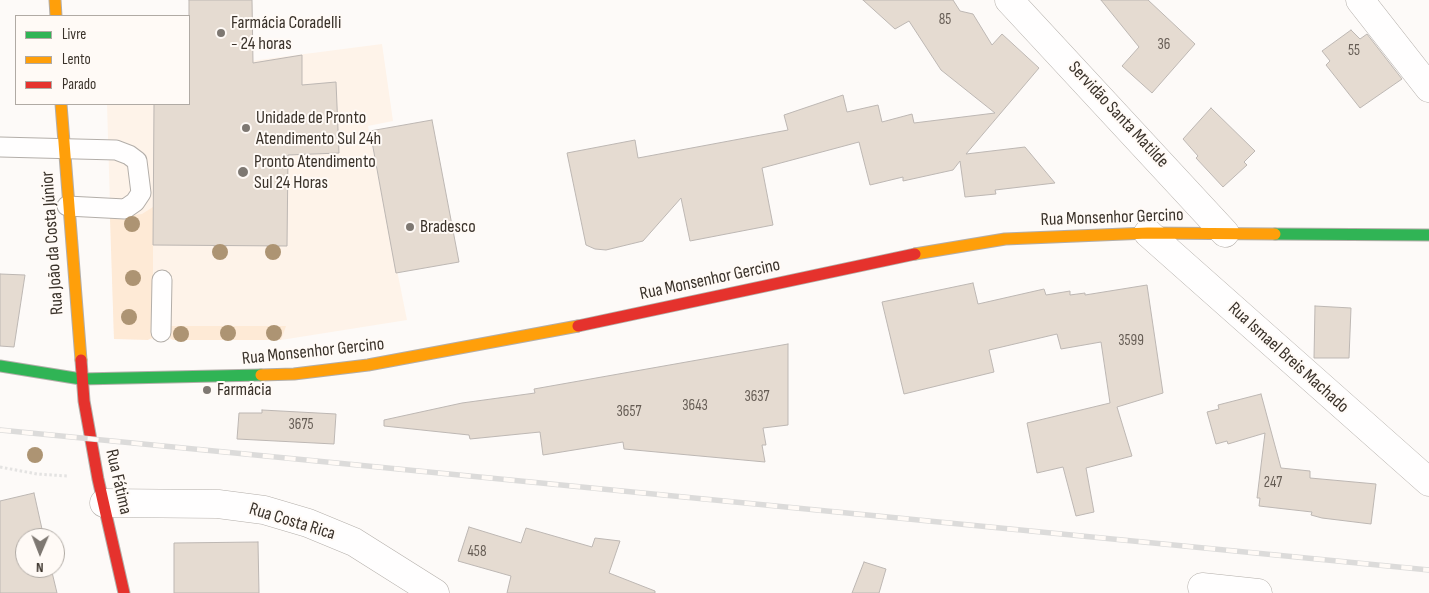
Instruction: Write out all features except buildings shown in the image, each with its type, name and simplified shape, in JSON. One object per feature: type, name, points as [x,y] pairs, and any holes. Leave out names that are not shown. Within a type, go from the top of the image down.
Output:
[{"type":"main road","points":[[55,0],[56,15]]},
{"type":"main road","name":"Rua João da Costa Júnior","points":[[61,105],[81,378]]},
{"type":"main road","name":"Rua Monsenhor Gercino","points":[[0,366],[81,378],[236,378],[294,374],[368,365],[516,338],[924,252],[1005,240],[1148,233],[1429,235]]},
{"type":"main road","name":"Rua Fátima","points":[[81,378],[101,491],[124,593]]},
{"type":"street","name":"Servidão Santa Matilde","points":[[1009,0],[1126,123],[1225,233]]},
{"type":"street","points":[[1360,0],[1429,88]]},
{"type":"street","name":"Rua Ismael Breis Machado","points":[[1148,233],[1429,482]]},
{"type":"street","name":"Rua Costa Rica","points":[[101,491],[264,510],[308,523],[354,542],[435,593]]},
{"type":"street","points":[[1202,587],[1258,593]]},
{"type":"lane","points":[[0,147],[116,150],[129,154],[137,161],[141,193],[135,202],[125,209],[67,206]]},
{"type":"lane","points":[[161,332],[162,280]]},
{"type":"path","points":[[0,467],[37,474],[101,491]]},
{"type":"shaded area","name":"Pronto Atendimento Sul 24 Horas","points":[[382,44],[393,121],[368,126],[407,320],[281,340],[114,339],[107,105],[190,105],[190,69]]},
{"type":"shaded area","points":[[153,207],[153,337],[148,340],[114,339],[110,218],[142,214]]},
{"type":"shaded area","points":[[169,326],[286,326],[281,340],[173,340],[169,337]]},
{"type":"railway","points":[[0,430],[1429,570]]},
{"type":"traffic: fast","points":[[1275,234],[1429,235]]},
{"type":"traffic: fast","points":[[0,366],[81,379],[261,375]]},
{"type":"traffic: slow","points":[[55,0],[56,15]]},
{"type":"traffic: slow","points":[[61,105],[81,360]]},
{"type":"traffic: slow","points":[[915,254],[1005,239],[1148,233],[1275,234]]},
{"type":"traffic: slow","points":[[261,375],[294,374],[368,365],[578,326]]},
{"type":"traffic: jam","points":[[578,326],[915,254]]},
{"type":"traffic: jam","points":[[81,360],[84,401],[98,479],[124,593]]},
{"type":"place","name":"Farmácia Coradelli - 24 horas","points":[[221,33]]},
{"type":"place","name":"Unidade de Pronto Atendimento Sul 24h","points":[[246,128]]},
{"type":"place","name":"Pronto Atendimento Sul 24 Horas","points":[[243,172]]},
{"type":"place","name":"Bradesco","points":[[410,227]]},
{"type":"place","name":"Farmácia","points":[[207,390]]}]
